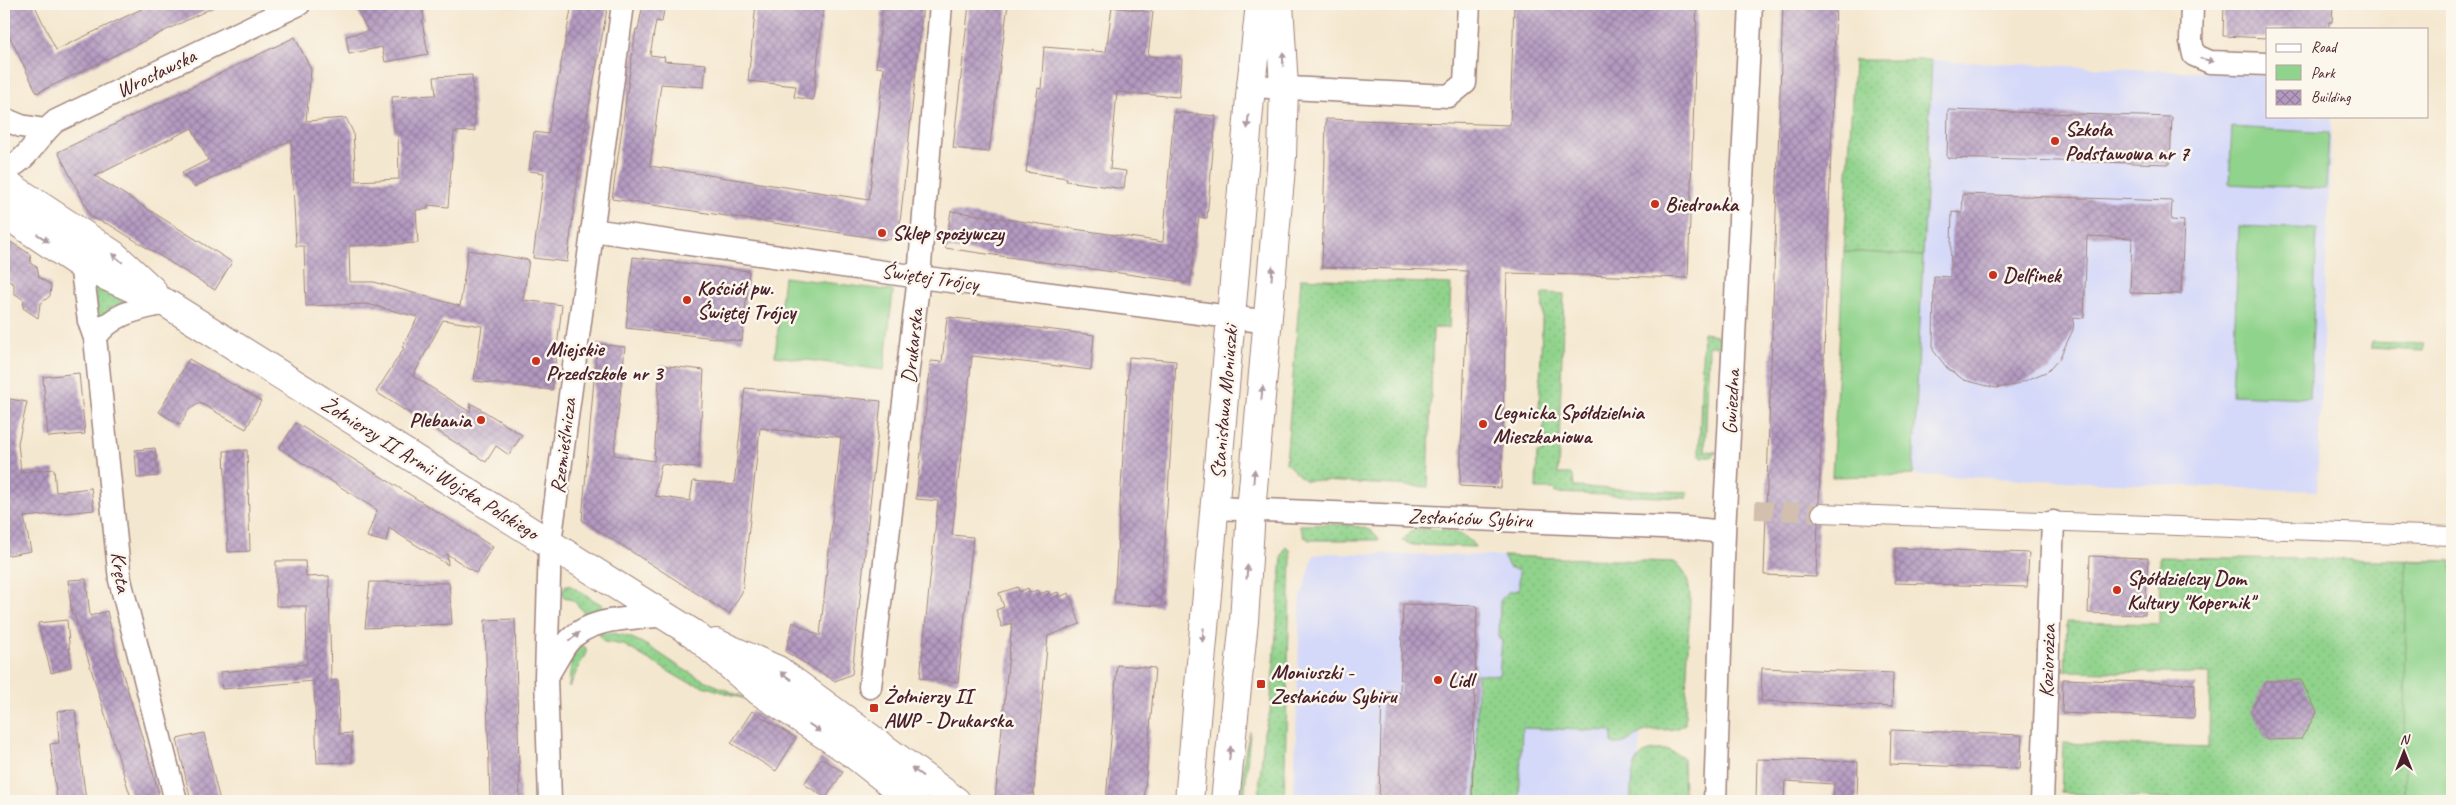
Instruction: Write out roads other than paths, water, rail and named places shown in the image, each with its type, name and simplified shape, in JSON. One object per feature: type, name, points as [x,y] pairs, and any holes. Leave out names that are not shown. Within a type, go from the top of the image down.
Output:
[{"type":"street","name":"Wrocławska","points":[[4,170],[18,163],[45,130],[56,121],[299,4]]},
{"type":"street","name":"Rzemieślnicza","points":[[550,801],[546,677],[550,543],[623,4]]},
{"type":"street","name":"Drukarska","points":[[870,687],[919,277],[941,4]]},
{"type":"street","name":"Stanisława Moniuszki","points":[[1189,801],[1251,86],[1260,4]]},
{"type":"street","name":"Stanisława Moniuszki","points":[[1225,801],[1244,621],[1251,511],[1282,156],[1284,88],[1279,4]]},
{"type":"street","points":[[1251,86],[1450,96],[1465,83],[1469,4]]},
{"type":"street","name":"Gwiezdna","points":[[1715,801],[1724,532],[1751,4]]},
{"type":"street","points":[[2192,4],[2191,41],[2194,55],[2210,62],[2266,64]]},
{"type":"street","points":[[4,120],[21,126],[45,130]]},
{"type":"street","points":[[25,156],[23,178],[30,198]]},
{"type":"street","name":"Żołnierzy II Armii Wojska Polskiego","points":[[4,182],[114,255],[166,303]]},
{"type":"street","name":"Żołnierzy II Armii Wojska Polskiego","points":[[4,213],[81,265],[166,303],[694,634],[778,670],[956,801]]},
{"type":"street","name":"Świętej Trójcy","points":[[592,230],[919,277],[1269,322]]},
{"type":"street","name":"Kręta","points":[[81,265],[89,321],[95,338],[120,580],[176,801]]},
{"type":"street","points":[[95,338],[106,324],[123,314],[166,303]]},
{"type":"street","name":"Zesłańców Sybiru","points":[[1215,508],[1685,528],[1724,532]]},
{"type":"street","points":[[1821,513],[2452,536]]},
{"type":"street","name":"Koziorożca","points":[[2042,801],[2054,522]]},
{"type":"street","points":[[546,677],[568,642],[584,629],[603,623],[665,616]]},
{"type":"street","name":"Żołnierzy II Armii Wojska Polskiego","points":[[694,634],[759,691],[852,753],[913,801]]},
{"type":"tunnel","points":[[1755,510],[1821,513]]},
{"type":"place","name":"Szkoła Podstawowa nr 7","points":[[2055,141]]},
{"type":"place","name":"Biedronka","points":[[1655,204]]},
{"type":"place","name":"Sklep spożywczy","points":[[882,233]]},
{"type":"place","name":"Delfinek","points":[[1993,275]]},
{"type":"place","name":"Kościół pw. Świętej Trójcy","points":[[687,300]]},
{"type":"place","name":"Miejskie Przedszkole nr 3","points":[[536,361]]},
{"type":"place","name":"Plebania","points":[[481,420]]},
{"type":"place","name":"Legnicka Spółdzielnia Mieszkaniowa","points":[[1483,424]]},
{"type":"place","name":"Spółdzielczy Dom Kultury \"Kopernik\"","points":[[2117,590]]},
{"type":"place","name":"Lidl","points":[[1438,680]]},
{"type":"place","name":"Moniuszki - Zesłańców Sybiru","points":[[1261,684]]},
{"type":"place","name":"Żołnierzy II AWP - Drukarska","points":[[874,708]]}]
